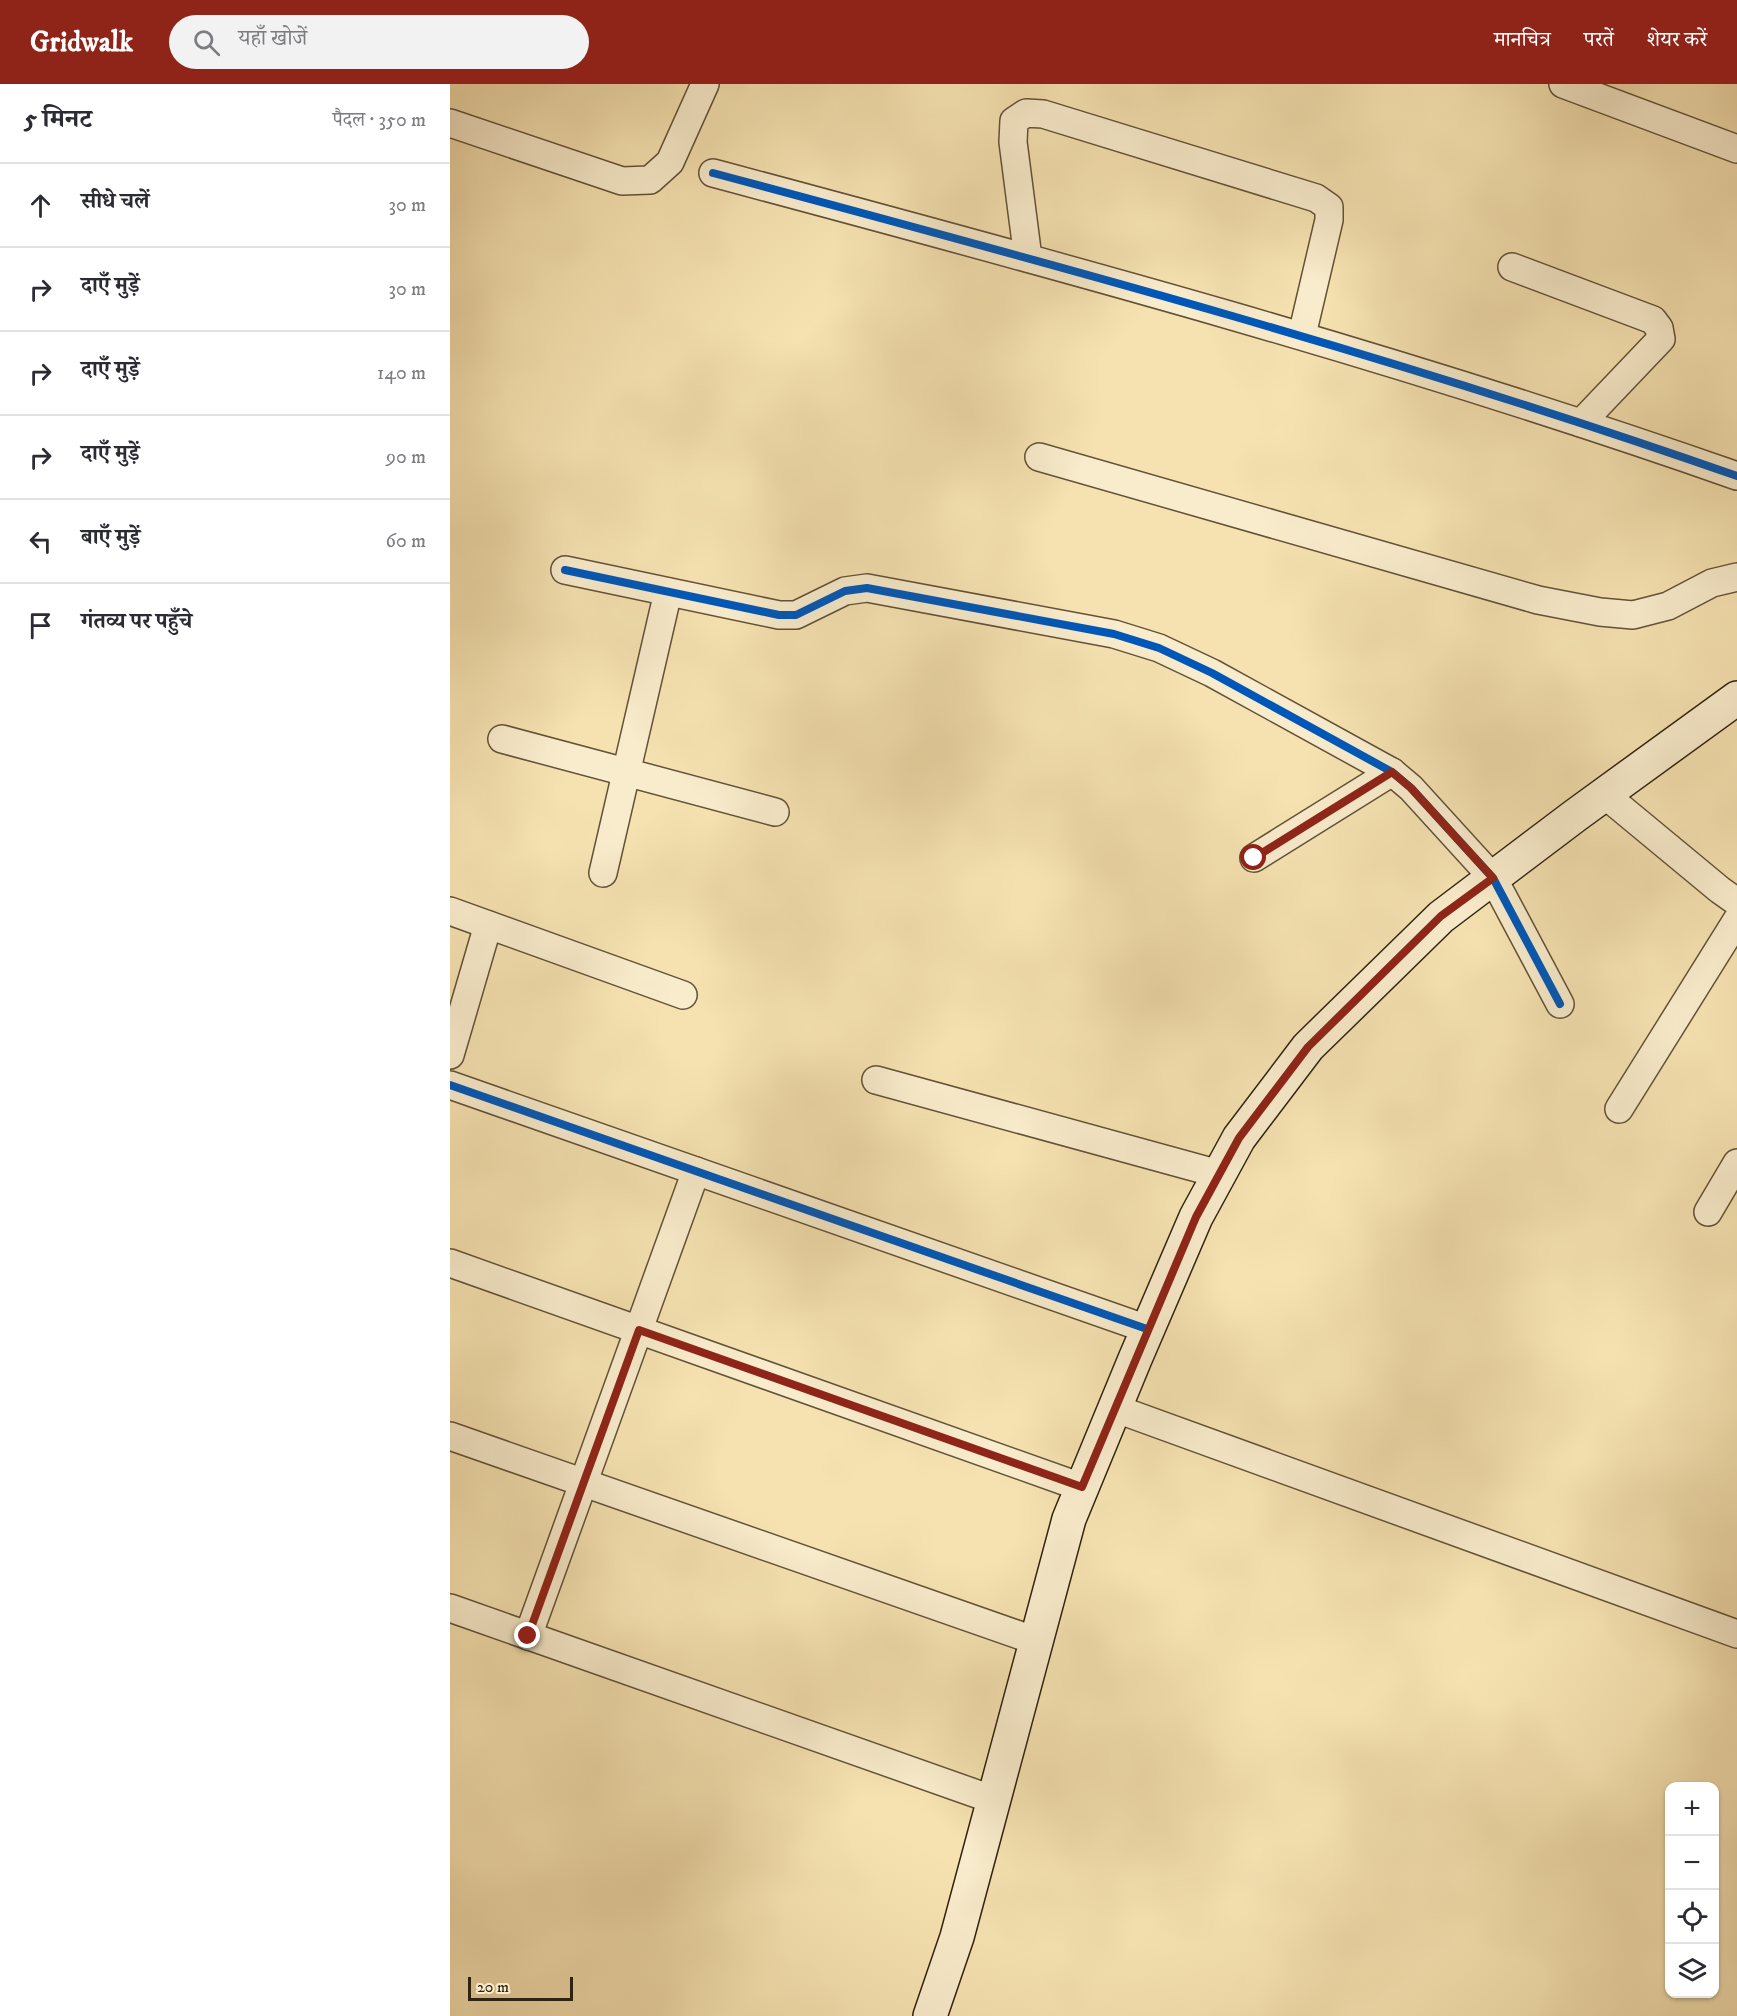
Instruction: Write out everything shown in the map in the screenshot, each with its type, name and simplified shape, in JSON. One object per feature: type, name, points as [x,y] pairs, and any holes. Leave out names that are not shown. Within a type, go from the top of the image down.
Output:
[{"type":"main road","points":[[930,2016],[957,1937],[1069,1519],[1196,1217],[1239,1138],[1308,1047],[1441,916],[1737,698]]},
{"type":"street","points":[[450,123],[622,181],[650,180],[670,162],[705,84]]},
{"type":"street","points":[[1563,84],[1737,149]]},
{"type":"street","points":[[1028,258],[1013,142],[1014,122],[1026,113],[1043,114],[1305,194],[1329,207],[1329,220],[1302,335]]},
{"type":"street","points":[[713,173],[1302,335],[1581,423],[1737,476]]},
{"type":"street","points":[[1512,267],[1653,320],[1659,328],[1661,339],[1581,423]]},
{"type":"street","points":[[1039,457],[1538,600],[1600,612],[1633,615],[1668,606],[1712,583],[1737,577]]},
{"type":"street","points":[[565,570],[779,615],[796,615],[845,591],[867,588],[1114,633],[1160,648],[1212,673],[1392,772],[1411,788],[1493,878],[1560,1004]]},
{"type":"street","points":[[603,873],[668,592]]},
{"type":"street","points":[[502,739],[775,812]]},
{"type":"street","points":[[1254,858],[1392,772]]},
{"type":"street","points":[[1604,794],[1737,902]]},
{"type":"street","points":[[450,911],[683,995]]},
{"type":"street","points":[[1619,1109],[1737,920]]},
{"type":"street","points":[[450,1055],[488,924]]},
{"type":"street","points":[[876,1080],[1219,1174]]},
{"type":"street","points":[[450,1085],[1147,1329]]},
{"type":"street","points":[[1708,1212],[1737,1164]]},
{"type":"street","points":[[528,1636],[696,1171]]},
{"type":"street","points":[[450,1263],[1082,1487]]},
{"type":"street","points":[[1114,1408],[1737,1634]]},
{"type":"street","points":[[450,1436],[1036,1641]]},
{"type":"street","points":[[450,1608],[994,1800]]},
{"type":"cycle path","points":[[713,173],[1228,315],[1484,392],[1737,476]]},
{"type":"cycle path","points":[[565,570],[779,615],[796,615],[845,591],[867,588],[1114,634],[1159,648],[1212,673],[1392,772],[1411,788],[1493,878],[1560,1004]]},
{"type":"cycle path","points":[[450,1085],[1147,1329]]},
{"type":"route","points":[[528,1636],[639,1330],[1082,1487],[1196,1217],[1239,1138],[1308,1047],[1441,916],[1493,878],[1411,788],[1392,772],[1254,858]]}]
